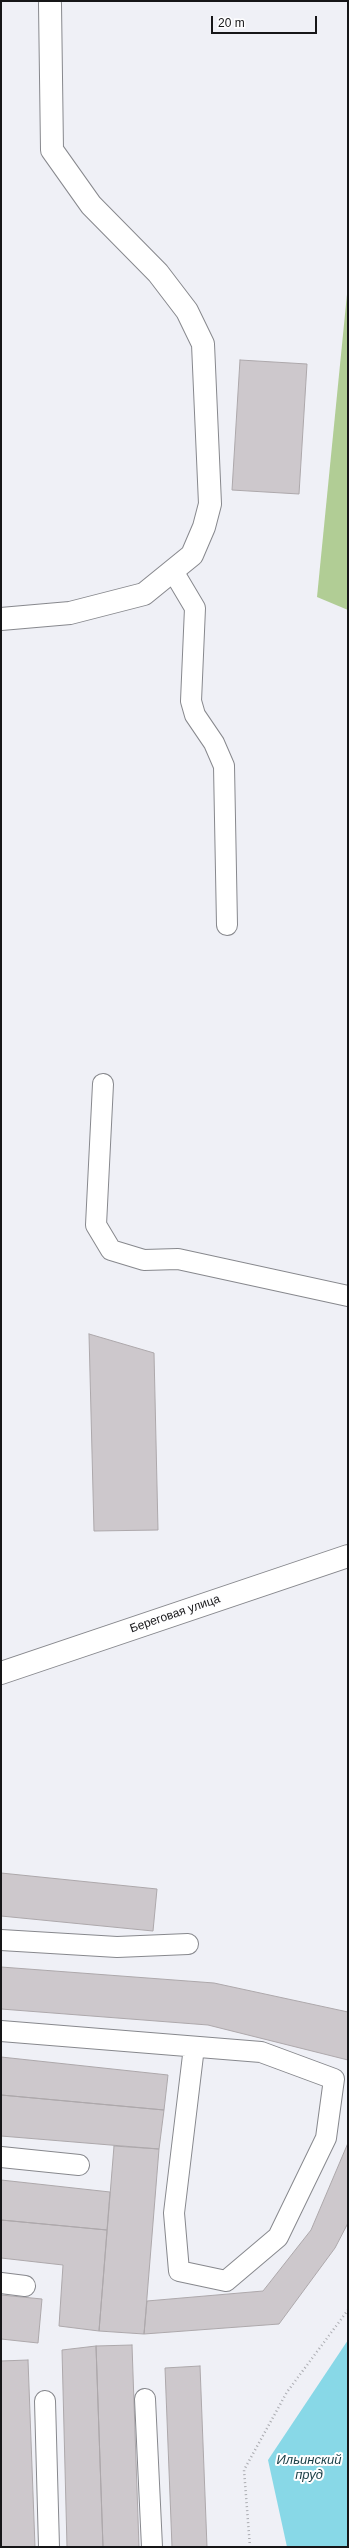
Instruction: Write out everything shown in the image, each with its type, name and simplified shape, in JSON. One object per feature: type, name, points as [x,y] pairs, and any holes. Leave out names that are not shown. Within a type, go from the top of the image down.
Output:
[{"type":"street","points":[[1,619],[70,613],[144,594],[192,555],[204,527],[210,504],[203,344],[187,311],[158,273],[91,205],[52,150],[50,4]]},
{"type":"street","name":"Береговая улица","points":[[1,1673],[348,1556]]},
{"type":"lane","points":[[173,571],[195,608],[191,701],[195,715],[214,743],[224,766],[227,925]]},
{"type":"lane","points":[[103,1084],[96,1225],[111,1250],[144,1260],[178,1259],[348,1296]]},
{"type":"lane","points":[[1,1940],[118,1947],[188,1944]]},
{"type":"lane","points":[[1,2031],[261,2052],[334,2079],[326,2138],[278,2237],[226,2281],[179,2271],[174,2213],[194,2047]]},
{"type":"lane","points":[[1,2157],[79,2165]]},
{"type":"lane","points":[[1,2283],[26,2286]]},
{"type":"lane","points":[[145,2399],[152,2547]]},
{"type":"lane","points":[[45,2401],[49,2547]]},
{"type":"path","points":[[250,2547],[244,2470],[287,2392],[348,2310]]},
{"type":"green space","points":[[348,284],[348,610],[317,597]]},
{"type":"water","name":"Ильинский пруд","points":[[348,2340],[348,2547],[287,2547],[268,2460]]},
{"type":"building","points":[[240,360],[307,364],[299,494],[232,490]]},
{"type":"building","points":[[89,1334],[154,1353],[158,1530],[94,1531]]},
{"type":"building","points":[[1,1873],[157,1889],[153,1931],[1,1916]]},
{"type":"building","points":[[1,1967],[214,1983],[348,2012],[348,2060],[208,2025],[1,2009]]},
{"type":"building","points":[[1,2057],[168,2075],[164,2110],[1,2095]]},
{"type":"building","points":[[1,2095],[164,2110],[159,2149],[1,2136]]},
{"type":"building","points":[[348,2143],[348,2223],[335,2248],[279,2324],[144,2334],[147,2301],[263,2291],[311,2230]]},
{"type":"building","points":[[114,2146],[159,2149],[144,2334],[99,2331]]},
{"type":"building","points":[[1,2180],[110,2192],[107,2230],[1,2220]]},
{"type":"building","points":[[1,2220],[107,2230],[99,2331],[59,2326],[63,2265],[1,2258]]},
{"type":"building","points":[[1,2295],[42,2299],[38,2343],[1,2339]]},
{"type":"building","points":[[132,2345],[139,2547],[103,2547],[96,2346]]},
{"type":"building","points":[[96,2346],[103,2547],[67,2547],[62,2350]]},
{"type":"building","points":[[28,2360],[35,2547],[1,2547],[1,2361]]},
{"type":"building","points":[[200,2366],[207,2547],[172,2547],[165,2368]]}]
